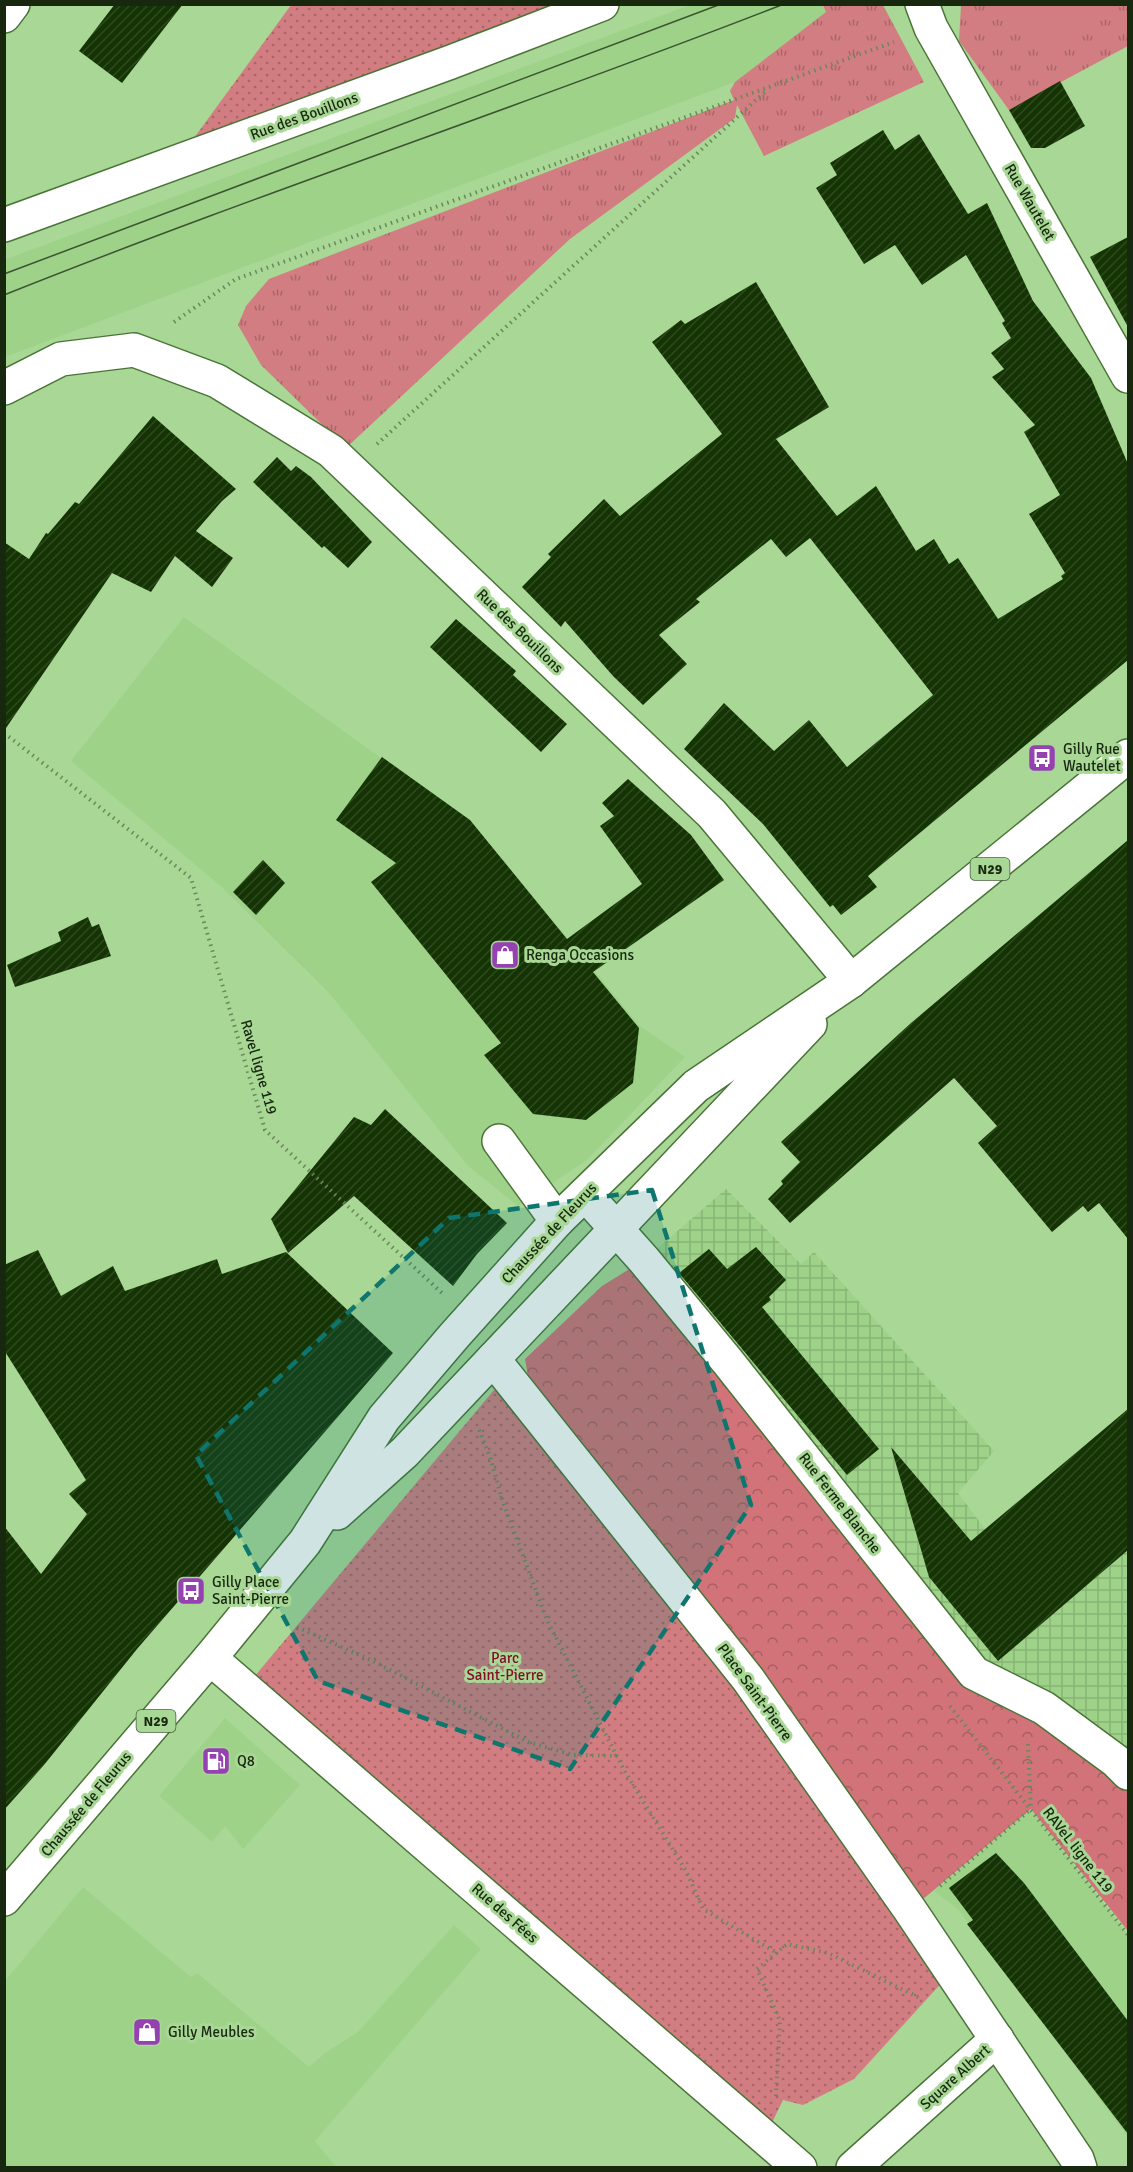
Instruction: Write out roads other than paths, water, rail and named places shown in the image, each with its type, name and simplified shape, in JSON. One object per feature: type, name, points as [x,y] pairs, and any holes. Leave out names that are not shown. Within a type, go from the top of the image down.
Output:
[{"type":"street","points":[[4,16],[13,4]]},
{"type":"street","name":"Rue des Bouillons","points":[[4,225],[451,62],[602,4]]},
{"type":"street","name":"Rue Wautelet","points":[[927,16],[1128,376]]},
{"type":"street","name":"Rue des Bouillons","points":[[4,388],[61,359],[134,350],[217,381],[331,451],[712,814],[850,981]]},
{"type":"street","name":"Chaussée de Fleurus","points":[[4,1899],[210,1658],[305,1542],[384,1418],[557,1221],[696,1086],[850,981],[1128,756]]},
{"type":"street","name":"Chaussée de Fleurus","points":[[305,1542],[405,1452],[614,1229],[725,1116],[850,981]]},
{"type":"street","points":[[499,1141],[557,1221]]},
{"type":"street","name":"Rue Ferme Blanche","points":[[585,1194],[644,1260],[728,1362],[975,1673],[1044,1708],[1116,1761],[1128,1773]]},
{"type":"street","name":"Place Saint-Pierre","points":[[493,1359],[748,1679],[910,1910],[997,2039]]},
{"type":"street","name":"Rue des Fées","points":[[210,1658],[800,2168]]},
{"type":"street","name":"Square Albert","points":[[853,2168],[997,2039],[1071,2150],[1080,2168]]},
{"type":"tram line","points":[[4,274],[721,4]]},
{"type":"tram line","points":[[4,295],[198,220],[590,78],[784,4]]},
{"type":"place","name":"Gilly Rue Wautelet","points":[[1042,758]]},
{"type":"place","name":"Renga Occasions","points":[[505,955]]},
{"type":"place","name":"Gilly Place Saint-Pierre","points":[[191,1591]]},
{"type":"place","name":"Q8","points":[[216,1761]]},
{"type":"place","name":"Gilly Meubles","points":[[147,2032]]},
{"type":"park label","name":"Parc Saint-Pierre","points":[[505,1666]]}]
